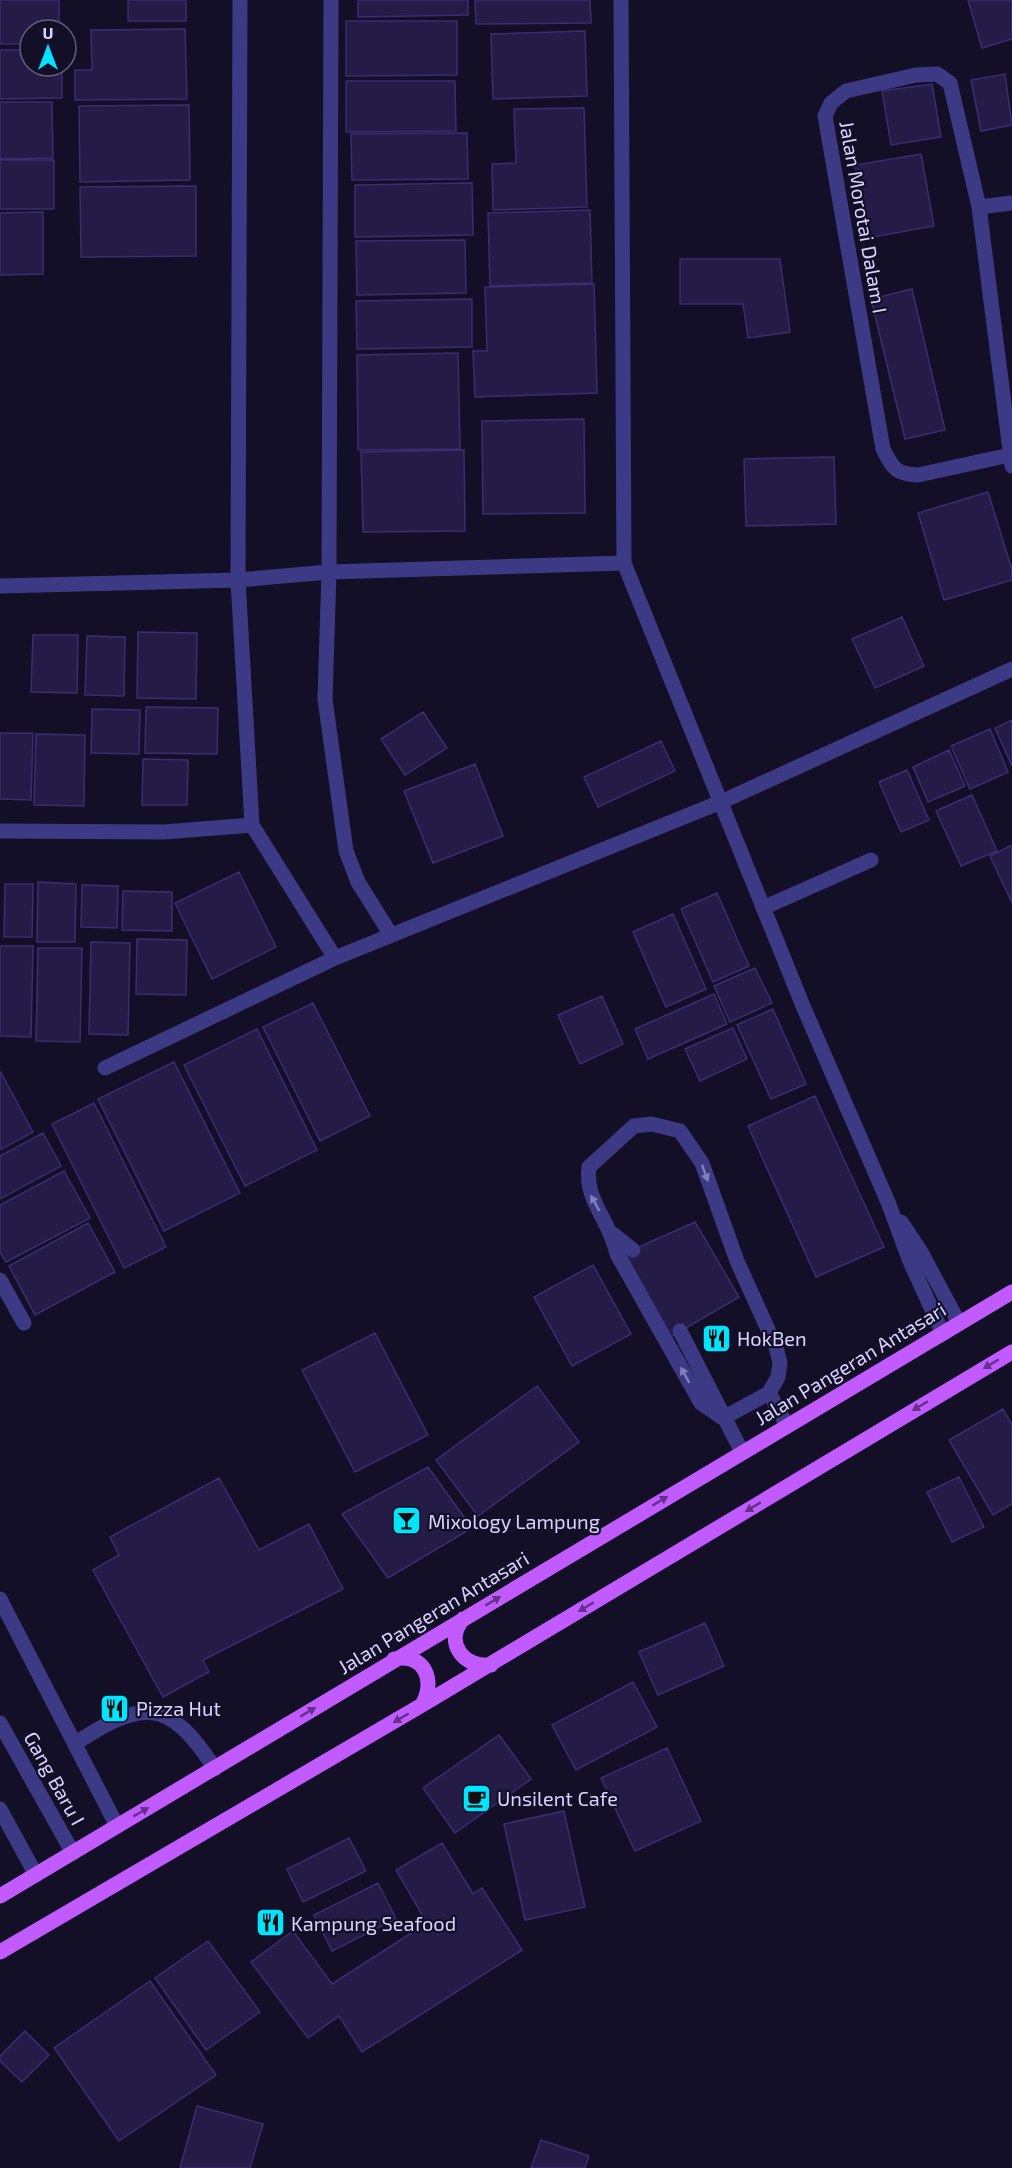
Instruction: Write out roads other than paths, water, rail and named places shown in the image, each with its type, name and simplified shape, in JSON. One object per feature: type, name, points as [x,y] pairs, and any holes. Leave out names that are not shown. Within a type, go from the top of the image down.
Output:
[{"type":"main road","name":"Jalan Pangeran Antasari","points":[[0,1896],[1012,1292]]},
{"type":"main road","points":[[0,1952],[491,1665],[1012,1352]]},
{"type":"main road","points":[[463,1619],[455,1638],[461,1656],[470,1663],[491,1665]]},
{"type":"main road","points":[[394,1659],[417,1662],[426,1671],[429,1685],[422,1705]]},
{"type":"street","points":[[240,0],[238,580],[252,825],[335,958]]},
{"type":"street","points":[[332,0],[329,572],[325,699],[346,851],[358,882],[391,935]]},
{"type":"street","points":[[621,0],[624,563],[763,908],[888,1202],[909,1260],[943,1334]]},
{"type":"street","name":"Jalan Morotai Dalam I","points":[[937,74],[950,83],[979,207],[1011,460],[918,475],[903,474],[892,467],[883,449],[825,117],[831,103],[846,91],[916,75],[937,74]]},
{"type":"street","points":[[979,207],[1012,203]]},
{"type":"street","points":[[0,586],[238,580],[329,572],[624,563]]},
{"type":"street","points":[[105,1068],[335,958],[721,802],[1012,669]]},
{"type":"street","points":[[0,831],[164,832],[252,825]]},
{"type":"street","points":[[763,908],[871,860]]},
{"type":"street","points":[[652,1124],[680,1131],[702,1163],[737,1261],[776,1347],[780,1364],[778,1377],[769,1393],[723,1418],[701,1403],[617,1254],[613,1234],[589,1191],[589,1167],[634,1126],[652,1124]]},
{"type":"street","points":[[888,1202],[921,1252],[959,1323]]},
{"type":"street","points":[[613,1234],[633,1250]]},
{"type":"street","points":[[0,1280],[24,1323]]},
{"type":"street","points":[[680,1331],[742,1452]]},
{"type":"street","points":[[769,1393],[787,1425]]},
{"type":"street","points":[[0,1599],[117,1826]]},
{"type":"street","points":[[76,1743],[113,1719],[141,1712],[156,1712],[169,1718],[195,1739],[215,1768]]},
{"type":"street","name":"Gang Baru I","points":[[0,1723],[73,1853]]},
{"type":"street","points":[[0,1809],[36,1875]]},
{"type":"place","name":"HokBen","points":[[716,1338]]},
{"type":"place","name":"Mixology Lampung","points":[[407,1521]]},
{"type":"place","name":"Pizza Hut","points":[[115,1708]]},
{"type":"place","name":"Unsilent Cafe","points":[[476,1798]]},
{"type":"place","name":"Kampung Seafood","points":[[270,1923]]}]
